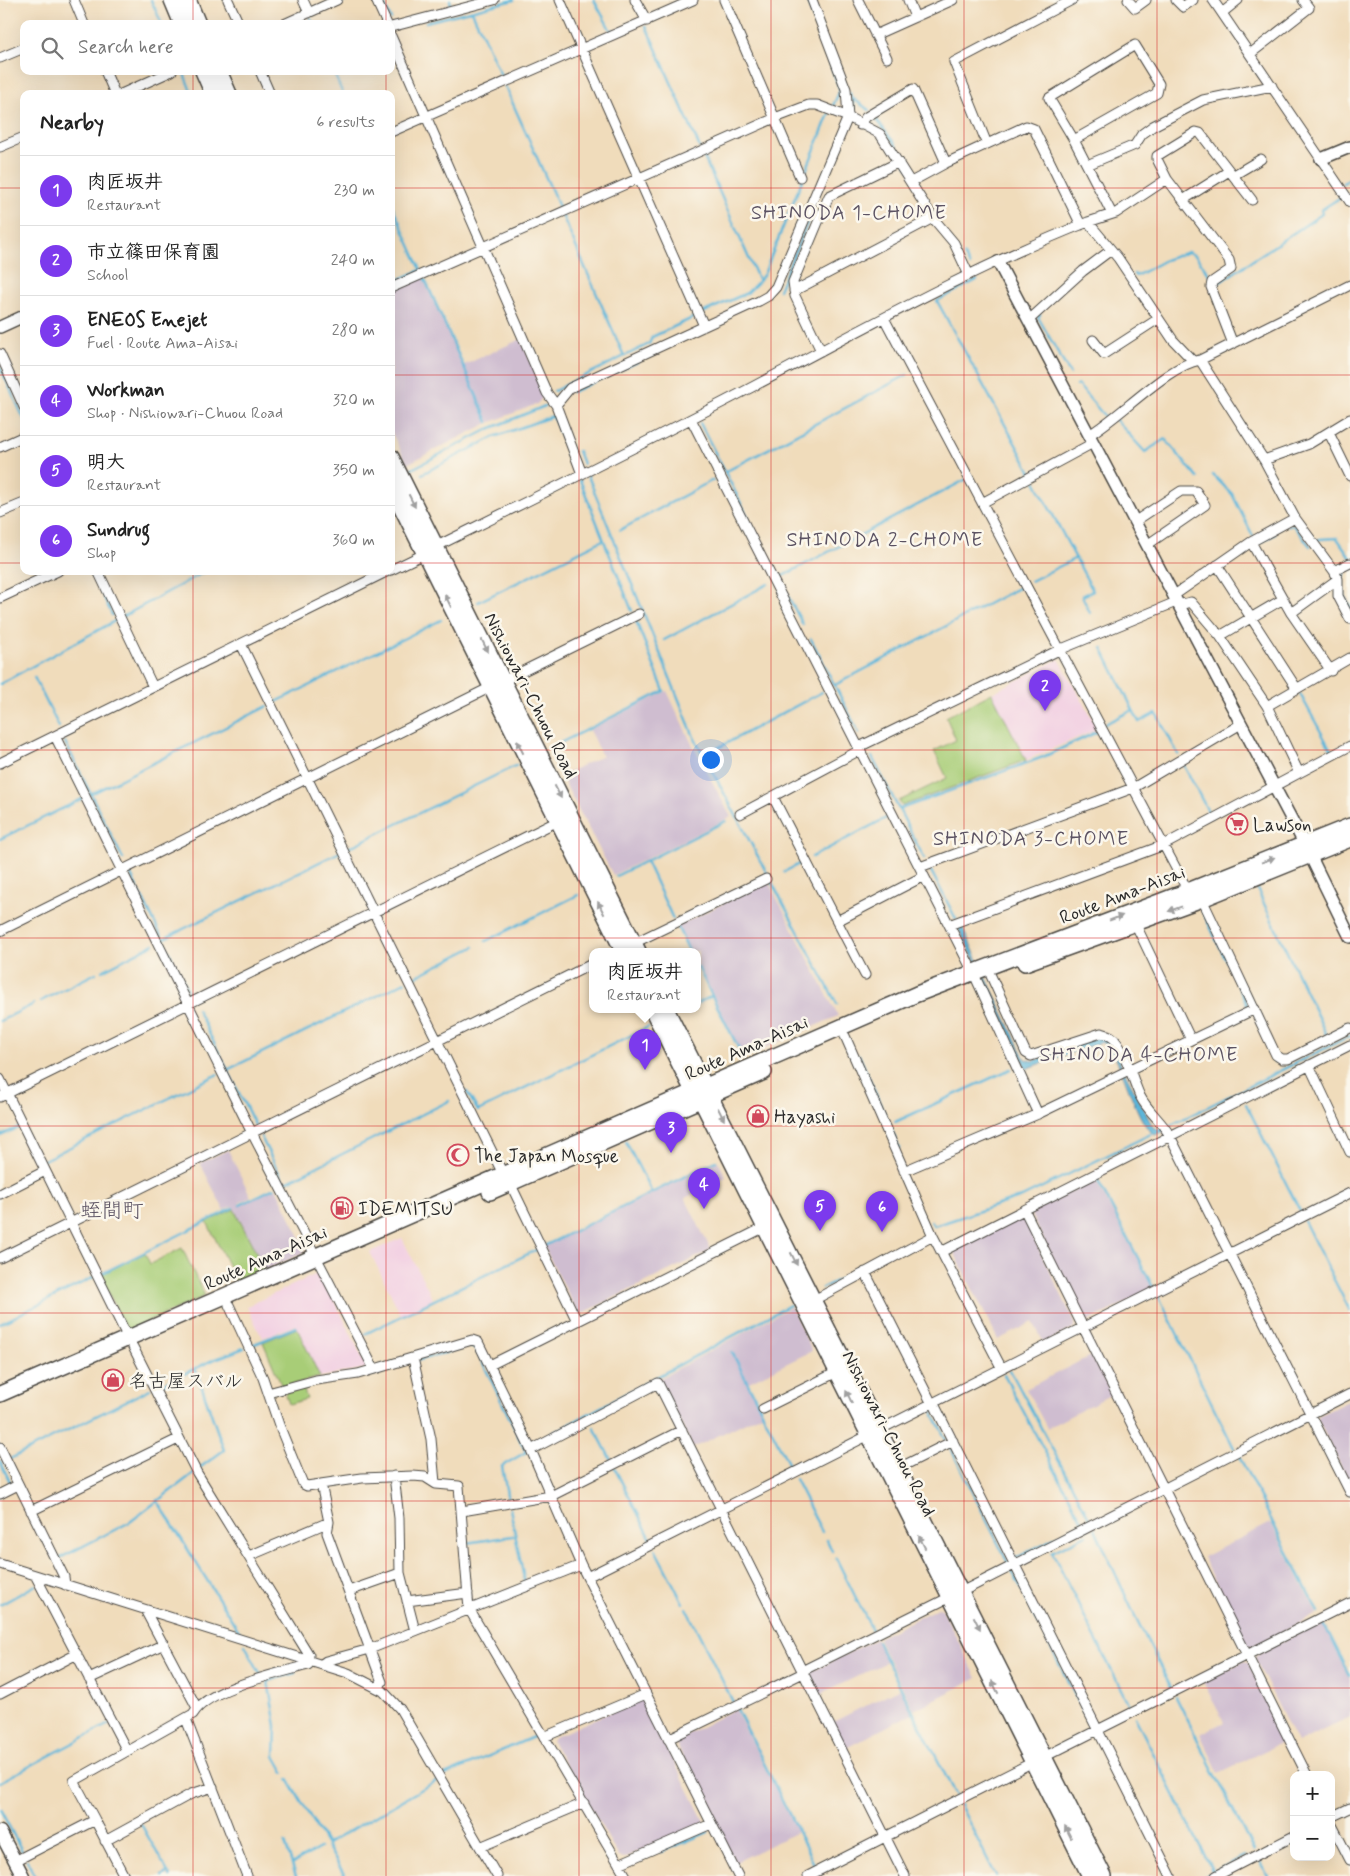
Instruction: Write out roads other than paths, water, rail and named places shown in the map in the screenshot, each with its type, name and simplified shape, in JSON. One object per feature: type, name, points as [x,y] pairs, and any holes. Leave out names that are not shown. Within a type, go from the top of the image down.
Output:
[{"type":"main road","points":[[172,0],[180,20]]},
{"type":"main road","points":[[188,0],[196,20]]},
{"type":"main road","points":[[205,75],[211,90]]},
{"type":"main road","points":[[221,75],[227,90]]},
{"type":"main road","name":"Nishiowari-Chuou Road","points":[[395,467],[430,550],[627,948]]},
{"type":"main road","name":"Nishiowari-Chuou Road","points":[[395,493],[430,550]]},
{"type":"main road","name":"Nishiowari-Chuou Road","points":[[497,684],[558,821],[626,948]]},
{"type":"main road","name":"Route Ama-Aisai","points":[[0,1405],[131,1342],[703,1093],[917,994],[984,974],[1202,899],[1308,850],[1350,826]]},
{"type":"main road","name":"Route Ama-Aisai","points":[[703,1093],[845,1036],[984,974],[1188,891],[1308,850],[1350,840]]},
{"type":"main road","name":"Nishiowari-Chuou Road","points":[[654,1013],[703,1093],[814,1300],[873,1432],[1039,1760],[1104,1876]]},
{"type":"main road","name":"Nishiowari-Chuou Road","points":[[668,1013],[764,1227],[837,1372],[873,1432],[899,1468],[955,1594]]},
{"type":"main road","name":"Route Ama-Aisai","points":[[0,1394],[229,1305],[319,1261]]},
{"type":"main road","name":"Nishiowari-Chuou Road","points":[[1039,1760],[1090,1876]]},
{"type":"main road","points":[[0,1832],[23,1876]]},
{"type":"street","points":[[74,0],[82,20]]},
{"type":"street","points":[[228,0],[237,20]]},
{"type":"street","points":[[303,0],[309,13]]},
{"type":"street","points":[[293,20],[337,0]]},
{"type":"street","points":[[376,0],[385,20]]},
{"type":"street","points":[[395,26],[494,0]]},
{"type":"street","points":[[560,0],[704,326]]},
{"type":"street","points":[[635,0],[647,20]]},
{"type":"street","points":[[395,130],[693,0]]},
{"type":"street","points":[[724,0],[800,177]]},
{"type":"street","points":[[556,405],[570,388],[759,301],[768,296],[776,287],[848,117],[846,89],[812,0]]},
{"type":"street","points":[[858,0],[887,58]]},
{"type":"street","points":[[908,0],[916,17]]},
{"type":"street","points":[[875,35],[953,0]]},
{"type":"street","points":[[987,144],[954,62],[1072,0]]},
{"type":"street","points":[[1128,0],[1135,8],[1146,0]]},
{"type":"street","points":[[1176,0],[1183,7],[1193,0]]},
{"type":"street","points":[[1213,0],[1350,202]]},
{"type":"street","points":[[1222,13],[1238,0]]},
{"type":"street","points":[[1250,54],[1309,8],[1303,0]]},
{"type":"street","points":[[395,45],[547,393],[556,405],[582,474]]},
{"type":"street","points":[[1074,140],[1157,93],[1159,84],[1135,46],[1049,98],[1074,140],[1112,214]]},
{"type":"street","points":[[0,58],[20,50]]},
{"type":"street","points":[[107,75],[113,90]]},
{"type":"street","points":[[130,90],[163,75]]},
{"type":"street","points":[[262,75],[268,90]]},
{"type":"street","points":[[1087,166],[1135,144],[1142,134],[1153,126],[1203,100],[1272,86]]},
{"type":"street","points":[[860,125],[866,117],[913,89],[946,163]]},
{"type":"street","points":[[395,286],[775,118],[809,105],[817,105],[848,117],[880,134],[933,218],[954,243],[969,275]]},
{"type":"street","points":[[911,182],[946,163],[1026,126],[1034,129],[1084,224],[1111,250],[1158,319],[1196,360],[1264,460],[1295,518],[1336,575],[1338,596],[1350,619]]},
{"type":"street","points":[[1233,344],[1211,287],[1212,282],[1231,269],[1231,264],[1168,179],[1157,156],[1196,132],[1200,133],[1252,200]]},
{"type":"street","points":[[0,147],[20,138]]},
{"type":"street","points":[[1322,159],[1350,147]]},
{"type":"street","points":[[1184,200],[1261,159]]},
{"type":"street","points":[[821,351],[794,291],[793,282],[829,196],[899,162]]},
{"type":"street","points":[[395,568],[691,419],[969,275],[1039,242],[1112,214],[1168,179]]},
{"type":"street","points":[[794,291],[933,218]]},
{"type":"street","points":[[1029,320],[1083,270],[1111,250]]},
{"type":"street","points":[[998,262],[1308,850],[1350,937]]},
{"type":"street","points":[[982,503],[1091,439],[1171,373],[1350,285]]},
{"type":"street","points":[[0,326],[20,318]]},
{"type":"street","points":[[884,318],[1188,891]]},
{"type":"street","points":[[1093,340],[1104,354],[1158,319]]},
{"type":"street","points":[[0,354],[20,397]]},
{"type":"street","points":[[691,419],[949,925],[984,974],[1026,1053],[1031,1056],[1101,1033],[1110,1035],[1117,1043],[1125,1072],[1150,1111],[1167,1131],[1350,1492]]},
{"type":"street","points":[[1264,460],[1309,444],[1350,419]]},
{"type":"street","points":[[1329,433],[1350,476]]},
{"type":"street","points":[[0,446],[20,438]]},
{"type":"street","points":[[1134,522],[1181,491],[1196,491],[1205,505],[1147,545]]},
{"type":"street","points":[[0,514],[20,505]]},
{"type":"street","points":[[740,814],[859,749],[1059,650],[1176,601],[1217,565],[1251,542],[1295,518]]},
{"type":"street","points":[[1251,542],[1291,613],[1331,671]]},
{"type":"street","points":[[1291,613],[1350,563]]},
{"type":"street","points":[[1217,565],[1297,689]]},
{"type":"street","points":[[0,598],[49,575]]},
{"type":"street","points":[[100,575],[154,687]]},
{"type":"street","points":[[0,763],[380,575]]},
{"type":"street","points":[[1220,636],[1283,599]]},
{"type":"street","points":[[1176,601],[1191,602],[1220,636],[1267,706],[1299,773]]},
{"type":"street","points":[[0,930],[639,614]]},
{"type":"street","points":[[241,644],[577,1321]]},
{"type":"street","points":[[1267,706],[1331,671],[1350,658]]},
{"type":"street","points":[[837,921],[922,871],[1133,788],[1241,724]]},
{"type":"street","points":[[56,736],[252,1133],[374,1369]]},
{"type":"street","points":[[949,925],[1164,845],[1350,746]]},
{"type":"street","points":[[772,797],[866,976]]},
{"type":"street","points":[[4,1096],[558,821]]},
{"type":"street","points":[[629,948],[766,879]]},
{"type":"street","points":[[1202,899],[1276,1055],[1282,1059],[1288,1059],[1350,1028]]},
{"type":"street","points":[[1135,923],[1191,1040]]},
{"type":"street","points":[[0,1258],[589,965]]},
{"type":"street","points":[[984,974],[1038,1114]]},
{"type":"street","points":[[904,1171],[1038,1114],[1255,1009]]},
{"type":"street","points":[[845,1036],[933,1236],[1001,1367]]},
{"type":"street","points":[[941,1252],[1025,1211],[1167,1131],[1350,1045]]},
{"type":"street","points":[[1309,1065],[1350,1152]]},
{"type":"street","points":[[0,1079],[4,1096],[46,1171],[178,1439],[309,1655],[310,1661],[308,1665],[258,1678],[204,1701],[186,1719],[74,1780],[124,1876]]},
{"type":"street","points":[[0,1194],[46,1171]]},
{"type":"street","points":[[587,1577],[1001,1367],[1350,1194]]},
{"type":"street","points":[[1025,1211],[1305,1771]]},
{"type":"street","points":[[490,1365],[764,1227]]},
{"type":"street","points":[[814,1300],[933,1236]]},
{"type":"street","points":[[865,1272],[953,1441],[1171,1876]]},
{"type":"street","points":[[229,1305],[268,1393],[303,1484],[307,1486],[394,1476],[424,1478],[435,1483],[459,1486],[469,1609],[626,1876]]},
{"type":"street","points":[[268,1393],[316,1380],[358,1374],[472,1340],[478,1342],[531,1450],[581,1565],[738,1876]]},
{"type":"street","points":[[413,1358],[431,1439],[435,1483]]},
{"type":"street","points":[[763,1409],[837,1372]]},
{"type":"street","points":[[531,1450],[658,1383],[905,1876]]},
{"type":"street","points":[[668,1739],[1350,1394]]},
{"type":"street","points":[[462,1511],[551,1496],[682,1430]]},
{"type":"street","points":[[31,1511],[178,1439]]},
{"type":"street","points":[[899,1468],[953,1441]]},
{"type":"street","points":[[0,1447],[64,1577],[65,1585]]},
{"type":"street","points":[[394,1476],[399,1518],[400,1573],[415,1631]]},
{"type":"street","points":[[321,1484],[329,1522],[327,1533],[382,1682],[378,1688]]},
{"type":"street","points":[[0,1494],[18,1485]]},
{"type":"street","points":[[249,1556],[329,1522]]},
{"type":"street","points":[[0,1564],[322,1664],[348,1673],[378,1688],[400,1709],[497,1876]]},
{"type":"street","points":[[322,1664],[326,1661],[370,1649],[581,1565]]},
{"type":"street","points":[[349,1591],[400,1573]]},
{"type":"street","points":[[35,1575],[127,1751]]},
{"type":"street","points":[[407,1601],[468,1594]]},
{"type":"street","points":[[808,1876],[1350,1603]]},
{"type":"street","points":[[145,1610],[197,1708]]},
{"type":"street","points":[[90,1679],[164,1644]]},
{"type":"street","points":[[0,1694],[77,1654]]},
{"type":"street","points":[[544,1737],[646,1694]]},
{"type":"street","points":[[186,1719],[247,1876]]},
{"type":"street","points":[[105,1841],[191,1794],[213,1787]]},
{"type":"street","points":[[480,1847],[584,1803]]},
{"type":"street","points":[[1333,1816],[1350,1808]]},
{"type":"street","points":[[15,1861],[95,1820]]},
{"type":"street","points":[[619,1864],[711,1824]]},
{"type":"street","points":[[1335,1831],[1350,1860]]},
{"type":"street","points":[[1216,1876],[1290,1838]]},
{"type":"water","points":[[961,924],[1025,1059],[1033,1061],[1096,1037],[1102,1036],[1108,1039],[1153,1127],[1158,1129],[1163,1127],[1165,1131],[1155,1135],[1147,1127],[1140,1116],[1116,1059],[1101,1042],[1026,1069],[987,984],[957,926]]},
{"type":"waterway","points":[[151,0],[160,20]]},
{"type":"waterway","points":[[334,6],[348,0]]},
{"type":"waterway","points":[[382,0],[391,19]]},
{"type":"waterway","points":[[450,0],[451,6]]},
{"type":"waterway","points":[[426,22],[514,0]]},
{"type":"waterway","points":[[594,0],[611,31],[614,30]]},
{"type":"waterway","points":[[674,4],[682,0]]},
{"type":"waterway","points":[[807,0],[840,90],[832,108]]},
{"type":"waterway","points":[[472,11],[503,80]]},
{"type":"waterway","points":[[646,26],[700,148]]},
{"type":"waterway","points":[[185,75],[190,90]]},
{"type":"waterway","points":[[335,75],[341,90]]},
{"type":"waterway","points":[[505,86],[560,209]]},
{"type":"waterway","points":[[850,93],[854,106],[852,114]]},
{"type":"waterway","points":[[852,98],[869,110]]},
{"type":"waterway","points":[[759,281],[764,274],[829,114]]},
{"type":"waterway","points":[[874,116],[895,144],[913,176]]},
{"type":"waterway","points":[[702,313],[747,293],[759,281],[703,155]]},
{"type":"waterway","points":[[1343,183],[1350,178]]},
{"type":"waterway","points":[[916,182],[929,204]]},
{"type":"waterway","points":[[1217,284],[1322,214],[1321,210],[1341,197]]},
{"type":"waterway","points":[[395,212],[421,270],[395,281]]},
{"type":"waterway","points":[[779,290],[812,212]]},
{"type":"waterway","points":[[562,215],[624,356]]},
{"type":"waterway","points":[[1134,274],[1136,276],[1165,260],[1188,252],[1196,256],[1211,277]]},
{"type":"waterway","points":[[964,255],[970,266]]},
{"type":"waterway","points":[[424,277],[488,422]]},
{"type":"waterway","points":[[977,280],[937,301],[1031,472]]},
{"type":"waterway","points":[[1040,315],[1038,317],[1070,374]]},
{"type":"waterway","points":[[554,391],[649,344],[652,337],[697,316]]},
{"type":"waterway","points":[[572,392],[637,362]]},
{"type":"waterway","points":[[0,367],[20,410]]},
{"type":"waterway","points":[[725,472],[907,375]]},
{"type":"waterway","points":[[1076,386],[1078,385],[1106,418]]},
{"type":"waterway","points":[[410,470],[489,429],[545,406]]},
{"type":"waterway","points":[[422,474],[494,437],[553,416],[574,467]]},
{"type":"waterway","points":[[1115,419],[1145,452],[1165,439],[1198,478]]},
{"type":"waterway","points":[[700,423],[749,519]]},
{"type":"waterway","points":[[578,451],[583,464]]},
{"type":"waterway","points":[[1213,475],[1232,494],[1253,536]]},
{"type":"waterway","points":[[588,476],[694,737],[837,1004]]},
{"type":"waterway","points":[[580,480],[632,611]]},
{"type":"waterway","points":[[620,530],[713,480]]},
{"type":"waterway","points":[[779,578],[965,480]]},
{"type":"waterway","points":[[1035,481],[1093,591],[1082,596],[1090,613]]},
{"type":"waterway","points":[[1288,526],[1293,525],[1310,546]]},
{"type":"waterway","points":[[755,532],[803,625]]},
{"type":"waterway","points":[[1261,542],[1275,534]]},
{"type":"waterway","points":[[1316,541],[1337,538],[1350,557]]},
{"type":"waterway","points":[[478,602],[603,540]]},
{"type":"waterway","points":[[1031,581],[1076,558]]},
{"type":"waterway","points":[[1346,568],[1342,584],[1345,599],[1350,608]]},
{"type":"waterway","points":[[94,575],[112,615]]},
{"type":"waterway","points":[[0,684],[199,575]]},
{"type":"waterway","points":[[664,640],[768,584]]},
{"type":"waterway","points":[[835,685],[1020,587]]},
{"type":"waterway","points":[[274,703],[441,620]]},
{"type":"waterway","points":[[550,748],[664,691],[636,621]]},
{"type":"waterway","points":[[811,639],[859,733]]},
{"type":"waterway","points":[[1102,648],[1139,722],[1156,713],[1178,754]]},
{"type":"waterway","points":[[34,677],[59,727]]},
{"type":"waterway","points":[[714,750],[822,692]]},
{"type":"waterway","points":[[1300,694],[1332,752]]},
{"type":"waterway","points":[[91,794],[268,706]]},
{"type":"waterway","points":[[1105,724],[1133,710]]},
{"type":"waterway","points":[[900,809],[1043,757],[1097,732]]},
{"type":"waterway","points":[[65,742],[123,859]]},
{"type":"waterway","points":[[872,757],[924,858]]},
{"type":"waterway","points":[[1183,764],[1211,817]]},
{"type":"waterway","points":[[346,849],[517,765]]},
{"type":"waterway","points":[[0,839],[82,799]]},
{"type":"waterway","points":[[812,857],[886,818]]},
{"type":"waterway","points":[[616,876],[726,821]]},
{"type":"waterway","points":[[163,939],[340,852]]},
{"type":"waterway","points":[[646,861],[673,919]]},
{"type":"waterway","points":[[784,872],[801,863]]},
{"type":"waterway","points":[[931,871],[956,919]]},
{"type":"waterway","points":[[130,873],[191,996]]},
{"type":"waterway","points":[[1257,889],[1326,1034]]},
{"type":"waterway","points":[[486,941],[578,895]]},
{"type":"waterway","points":[[1203,912],[1248,1006]]},
{"type":"waterway","points":[[678,928],[688,948]]},
{"type":"waterway","points":[[102,971],[154,944]]},
{"type":"waterway","points":[[411,979],[474,947]]},
{"type":"waterway","points":[[41,1001],[96,973]]},
{"type":"waterway","points":[[701,973],[712,996]]},
{"type":"waterway","points":[[227,1070],[405,982]]},
{"type":"waterway","points":[[701,1002],[712,996],[742,1055]]},
{"type":"waterway","points":[[0,1021],[34,1004]]},
{"type":"waterway","points":[[197,1009],[255,1125]]},
{"type":"waterway","points":[[467,1092],[478,1111],[648,1027]]},
{"type":"waterway","points":[[1167,1127],[1350,1036]]},
{"type":"waterway","points":[[859,1055],[899,1148]]},
{"type":"waterway","points":[[1272,1056],[1275,1062]]},
{"type":"waterway","points":[[895,1122],[1011,1069]]},
{"type":"waterway","points":[[44,1160],[218,1074]]},
{"type":"waterway","points":[[261,1137],[284,1183],[449,1101]]},
{"type":"waterway","points":[[1246,1104],[1301,1213]]},
{"type":"waterway","points":[[0,1136],[20,1127]]},
{"type":"waterway","points":[[931,1221],[934,1226],[1022,1197],[1153,1133]]},
{"type":"waterway","points":[[626,1142],[652,1193]]},
{"type":"waterway","points":[[544,1246],[716,1161]]},
{"type":"waterway","points":[[1097,1179],[1153,1287]]},
{"type":"waterway","points":[[284,1183],[297,1211]]},
{"type":"waterway","points":[[240,1205],[274,1188]]},
{"type":"waterway","points":[[101,1274],[233,1208]]},
{"type":"waterway","points":[[1304,1221],[1350,1311]]},
{"type":"waterway","points":[[365,1334],[538,1249]]},
{"type":"waterway","points":[[822,1288],[852,1273]]},
{"type":"waterway","points":[[0,1324],[94,1277]]},
{"type":"waterway","points":[[1158,1295],[1234,1448]]},
{"type":"waterway","points":[[538,1441],[790,1305]]},
{"type":"waterway","points":[[252,1345],[296,1327]]},
{"type":"waterway","points":[[416,1361],[469,1346],[476,1349],[526,1452],[502,1466],[508,1500]]},
{"type":"waterway","points":[[157,1387],[215,1359],[244,1348]]},
{"type":"waterway","points":[[732,1352],[791,1469]]},
{"type":"waterway","points":[[195,1368],[224,1450],[198,1469]]},
{"type":"waterway","points":[[1010,1370],[1091,1521]]},
{"type":"waterway","points":[[373,1374],[380,1372]]},
{"type":"waterway","points":[[1004,1375],[1083,1523],[1016,1558]]},
{"type":"waterway","points":[[10,1459],[150,1389]]},
{"type":"waterway","points":[[932,1411],[946,1440]]},
{"type":"waterway","points":[[594,1427],[612,1462]]},
{"type":"waterway","points":[[950,1447],[1008,1563]]},
{"type":"waterway","points":[[1239,1456],[1318,1612]]},
{"type":"waterway","points":[[0,1461],[11,1484]]},
{"type":"waterway","points":[[614,1467],[652,1541]]},
{"type":"waterway","points":[[60,1558],[130,1522],[194,1473]]},
{"type":"waterway","points":[[795,1479],[822,1532]]},
{"type":"waterway","points":[[157,1500],[240,1633]]},
{"type":"waterway","points":[[510,1508],[525,1584]]},
{"type":"waterway","points":[[1095,1529],[1133,1612],[1171,1688]]},
{"type":"waterway","points":[[1086,1535],[1052,1552],[1130,1707]]},
{"type":"waterway","points":[[466,1543],[513,1536]]},
{"type":"waterway","points":[[827,1540],[832,1551]]},
{"type":"waterway","points":[[655,1549],[683,1603]]},
{"type":"waterway","points":[[836,1558],[872,1630]]},
{"type":"waterway","points":[[1012,1571],[1088,1721]]},
{"type":"waterway","points":[[0,1605],[36,1585]]},
{"type":"waterway","points":[[686,1608],[733,1702]]},
{"type":"waterway","points":[[1323,1622],[1350,1675]]},
{"type":"waterway","points":[[877,1641],[956,1796]]},
{"type":"waterway","points":[[245,1645],[261,1675]]},
{"type":"waterway","points":[[284,1772],[275,1756],[276,1726],[268,1681],[295,1673]]},
{"type":"waterway","points":[[1176,1697],[1254,1851]]},
{"type":"waterway","points":[[737,1709],[815,1866]]},
{"type":"waterway","points":[[1135,1717],[1213,1872]]},
{"type":"waterway","points":[[0,1782],[109,1724]]},
{"type":"waterway","points":[[445,1775],[538,1735]]},
{"type":"waterway","points":[[288,1779],[345,1876]]},
{"type":"waterway","points":[[327,1844],[436,1781]]},
{"type":"waterway","points":[[960,1805],[996,1876]]},
{"type":"waterway","points":[[0,1809],[22,1851]]},
{"type":"waterway","points":[[141,1824],[170,1876]]},
{"type":"waterway","points":[[661,1852],[708,1832]]},
{"type":"waterway","points":[[285,1843],[296,1876]]},
{"type":"waterway","points":[[292,1864],[320,1848]]},
{"type":"waterway","points":[[1205,1876],[1245,1856]]},
{"type":"waterway","points":[[1259,1859],[1268,1876]]},
{"type":"waterway","points":[[27,1861],[35,1876]]},
{"type":"waterway","points":[[162,1876],[168,1872]]},
{"type":"place","name":"市立篠田保育園","points":[[1045,711]]},
{"type":"place","name":"Lawson","points":[[1237,824]]},
{"type":"place","name":"肉匠坂井","points":[[645,1070]]},
{"type":"place","name":"Hayashi","points":[[758,1116]]},
{"type":"place","name":"ENEOS Enejet","points":[[671,1153]]},
{"type":"place","name":"The Japan Mosque","points":[[458,1155]]},
{"type":"place","name":"IDEMITSU","points":[[342,1208]]},
{"type":"place","name":"Workman","points":[[704,1209]]},
{"type":"place","name":"明大","points":[[820,1231]]},
{"type":"place","name":"Sundrug","points":[[882,1232]]},
{"type":"place","name":"名古屋スバル","points":[[113,1380]]},
{"type":"district","name":"SHINODA 1-CHOME","points":[[849,212]]},
{"type":"district","name":"SHINODA 2-CHOME","points":[[885,539]]},
{"type":"district","name":"SHINODA 3-CHOME","points":[[1031,838]]},
{"type":"district","name":"SHINODA 4-CHOME","points":[[1139,1054]]},
{"type":"district","name":"蛭間町","points":[[112,1210]]}]
